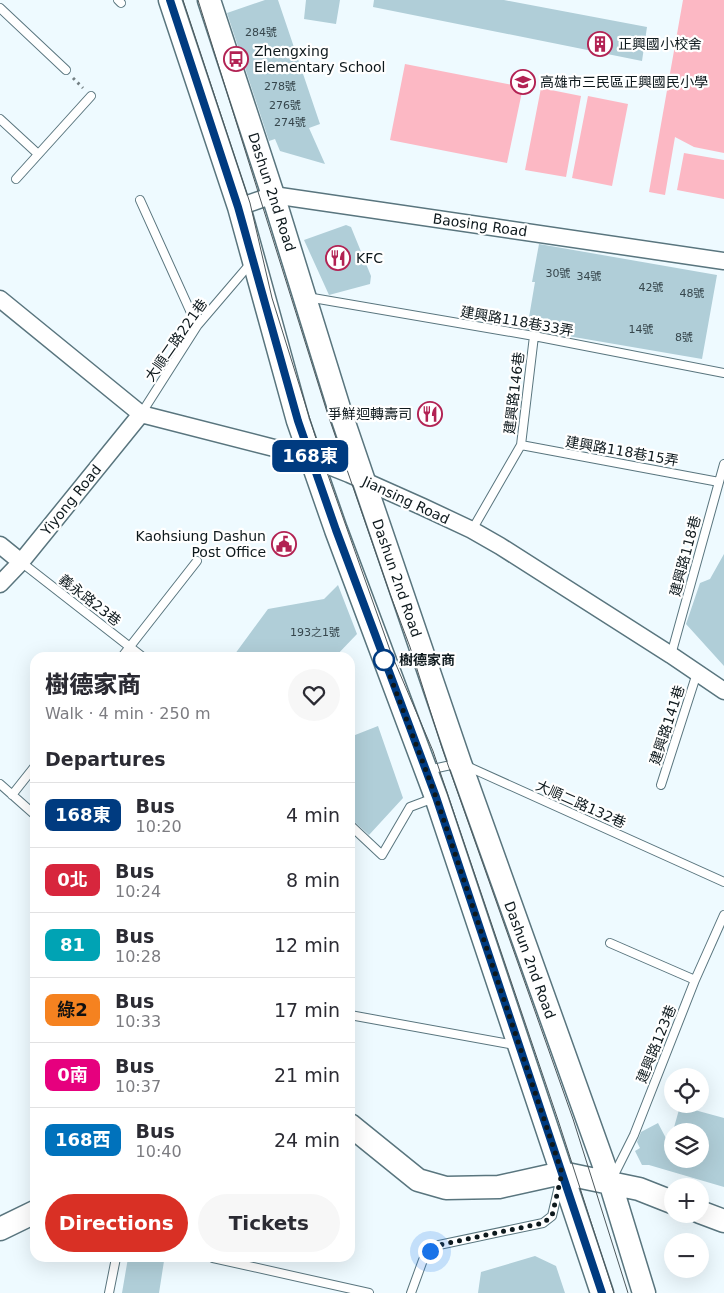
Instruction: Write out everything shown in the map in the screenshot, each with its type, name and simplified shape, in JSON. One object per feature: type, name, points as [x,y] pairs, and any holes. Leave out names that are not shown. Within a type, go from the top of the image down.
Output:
[{"type":"street","points":[[170,0],[238,207],[298,421],[311,460],[436,797],[602,1293]]},
{"type":"street","name":"Dashun 2nd Road","points":[[209,0],[363,480],[460,763],[610,1182],[644,1293]]},
{"type":"street","name":"Baosing Road","points":[[238,207],[273,195],[724,262]]},
{"type":"street","name":"Jiansing Road","points":[[0,299],[141,414],[259,444],[311,460],[363,480],[472,530],[671,655],[724,691]]},
{"type":"street","name":"Yiyong Road","points":[[0,584],[21,562],[141,414]]},
{"type":"street","points":[[0,545],[21,562]]},
{"type":"street","points":[[355,1129],[418,1180],[446,1188],[498,1187],[562,1173],[639,1189],[664,1199]]},
{"type":"street","points":[[0,1229],[30,1214]]},
{"type":"street","points":[[709,1215],[724,1221]]},
{"type":"lane","points":[[0,8],[66,70]]},
{"type":"lane","points":[[16,179],[91,96]]},
{"type":"lane","points":[[0,119],[38,154]]},
{"type":"lane","points":[[140,200],[197,326]]},
{"type":"lane","name":"大順二路221巷","points":[[141,414],[197,326],[253,260]]},
{"type":"lane","name":"建興路118巷33弄","points":[[305,297],[534,336],[724,372]]},
{"type":"lane","name":"建興路146巷","points":[[472,530],[521,445],[534,336]]},
{"type":"lane","name":"建興路118巷15弄","points":[[521,445],[719,482]]},
{"type":"lane","name":"建興路118巷","points":[[671,655],[724,464]]},
{"type":"lane","points":[[124,652],[197,561]]},
{"type":"lane","name":"義永路23巷","points":[[21,562],[136,652]]},
{"type":"lane","name":"建興路141巷","points":[[661,785],[697,672]]},
{"type":"lane","points":[[426,771],[460,763]]},
{"type":"lane","name":"大順二路132巷","points":[[460,763],[724,882]]},
{"type":"lane","points":[[12,795],[30,772]]},
{"type":"lane","points":[[0,784],[30,811]]},
{"type":"lane","points":[[355,829],[382,855],[410,807],[436,797]]},
{"type":"lane","name":"建興路123巷","points":[[610,1182],[634,1135],[724,915]]},
{"type":"lane","points":[[610,943],[696,980]]},
{"type":"lane","points":[[355,1016],[519,1046]]},
{"type":"lane","points":[[411,1293],[423,1260],[430,1251],[439,1245],[543,1223],[552,1216],[562,1173]]},
{"type":"lane","points":[[109,1293],[115,1262]]},
{"type":"lane","points":[[231,1262],[369,1293]]},
{"type":"path","points":[[66,70],[91,96]]},
{"type":"shaded area","points":[[683,0],[724,0],[724,153],[694,147],[675,137],[665,195],[649,192]]},
{"type":"shaded area","points":[[405,64],[523,87],[507,163],[390,140]]},
{"type":"shaded area","points":[[541,88],[581,96],[566,177],[525,170]]},
{"type":"shaded area","points":[[588,96],[628,104],[612,186],[572,178]]},
{"type":"shaded area","points":[[684,153],[724,160],[724,199],[677,190]]},
{"type":"building","points":[[265,0],[278,0],[320,124],[309,128],[325,164],[280,151],[275,139],[269,141],[227,13]]},
{"type":"building","points":[[306,0],[340,0],[336,24],[304,19]]},
{"type":"building","name":"正興國小校舍","points":[[374,0],[504,0],[647,27],[642,61],[373,7]]},
{"type":"building","name":"KFC","points":[[346,225],[351,227],[371,276],[370,284],[329,295],[304,240]]},
{"type":"building","points":[[539,244],[717,275],[702,359],[527,329],[535,282],[532,282]]},
{"type":"building","points":[[724,554],[724,666],[686,624],[700,583],[710,579]]},
{"type":"building","points":[[338,585],[357,634],[340,652],[236,652],[268,609],[324,599]]},
{"type":"building","points":[[378,726],[403,798],[369,835],[355,822],[355,735]]},
{"type":"building","points":[[678,1113],[706,1113],[724,1118],[724,1187],[709,1183],[709,1178],[693,1178],[649,1165],[642,1165],[635,1151],[640,1148],[637,1142],[641,1132],[658,1123],[664,1134],[664,1168],[709,1168],[709,1123],[675,1123]]},
{"type":"building","points":[[535,1256],[556,1266],[565,1293],[478,1293],[481,1272]]},
{"type":"building","points":[[127,1262],[164,1262],[159,1293],[122,1293]]},
{"type":"tram line","points":[[183,0],[250,203],[272,298],[324,464],[391,653],[433,751],[558,1120],[614,1293]]},
{"type":"tram line","points":[[198,0],[327,412],[410,647],[442,748],[573,1119],[628,1293]]},
{"type":"bus line","name":"168東","points":[[170,0],[238,207],[298,421],[336,530],[436,797],[602,1293]]},
{"type":"place","name":"正興國小校舍","points":[[600,44]]},
{"type":"place","name":"Zhengxing Elementary School","points":[[236,59]]},
{"type":"place","name":"高雄市三民區正興國民小學","points":[[523,82]]},
{"type":"place","name":"KFC","points":[[338,258]]},
{"type":"place","name":"爭鮮迴轉壽司","points":[[430,414]]},
{"type":"place","name":"Kaohsiung Dashun Post Office","points":[[284,544]]},
{"type":"place","name":"樹德家商","points":[[384,660]]},
{"type":"route","points":[[384,660],[436,797],[562,1173],[552,1216],[543,1223],[439,1245],[430,1251]]}]
